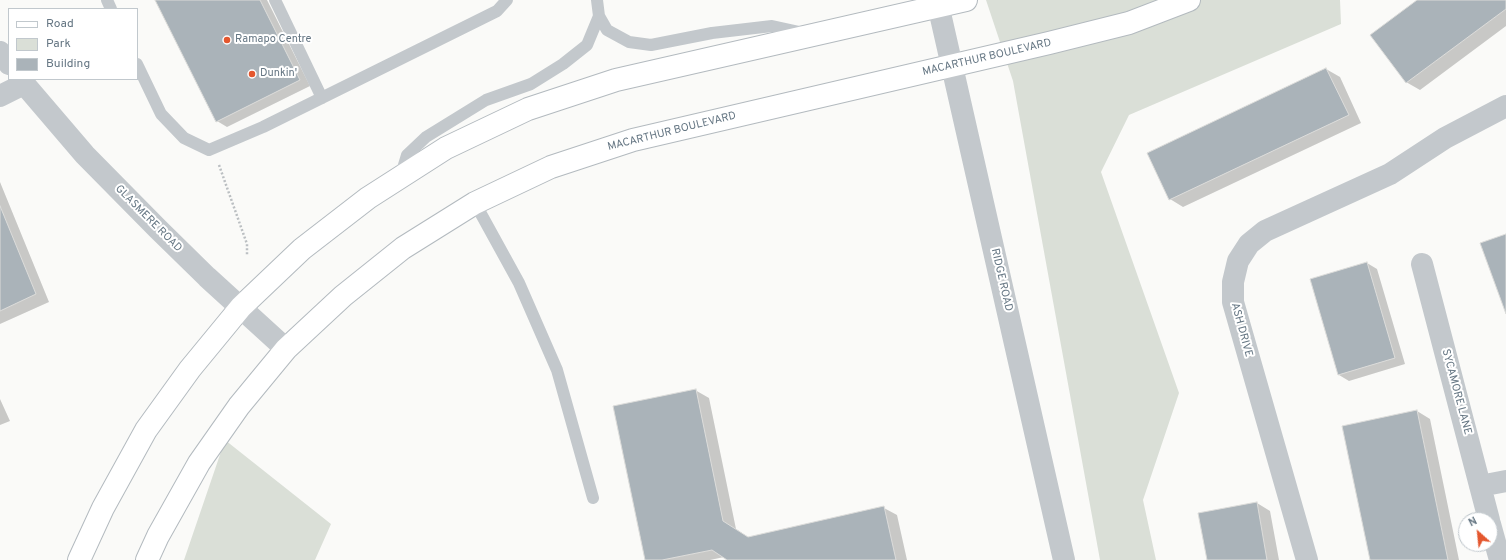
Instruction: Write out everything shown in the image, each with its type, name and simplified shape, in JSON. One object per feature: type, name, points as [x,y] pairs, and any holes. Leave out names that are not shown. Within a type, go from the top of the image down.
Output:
[{"type":"main road","points":[[79,560],[102,508],[146,430],[190,369],[241,307],[302,249],[368,198],[400,177],[446,148],[528,109],[616,80],[813,35],[938,3],[966,0]]},
{"type":"main road","name":"MACARTHUR BOULEVARD","points":[[147,560],[158,536],[199,463],[239,406],[286,349],[343,296],[403,248],[475,203],[551,167],[633,140],[952,67],[1129,23],[1189,0]]},
{"type":"street","name":"RIDGE ROAD","points":[[938,3],[1064,560]]},
{"type":"street","points":[[0,52],[8,63]]},
{"type":"street","points":[[0,96],[22,82]]},
{"type":"street","name":"GLASMERE ROAD","points":[[22,82],[90,160],[158,229],[207,277],[286,349]]},
{"type":"street","name":"ASH DRIVE","points":[[1308,560],[1233,302],[1232,282],[1238,261],[1249,244],[1265,231],[1390,174],[1445,138],[1506,106]]},
{"type":"street","name":"SYCAMORE LANE","points":[[1422,264],[1487,512]]},
{"type":"street","points":[[1480,486],[1506,481]]},
{"type":"lane","points":[[275,0],[322,98]]},
{"type":"lane","points":[[138,66],[161,114],[165,119],[184,138],[208,150],[263,127],[498,10],[507,0]]},
{"type":"lane","points":[[597,0],[599,16],[607,30],[629,42],[651,45],[712,33],[772,26],[813,35]]},
{"type":"lane","points":[[400,177],[407,155],[426,136],[486,100],[531,84],[564,64],[587,45],[599,16]]},
{"type":"lane","points":[[475,203],[519,283],[557,370],[593,498]]},
{"type":"path","points":[[214,148],[248,244],[247,254]]},
{"type":"green space","points":[[986,0],[1340,0],[1341,24],[1129,115],[1101,172],[1179,393],[1143,500],[1156,560],[1100,560],[1013,81]]},
{"type":"green space","points":[[225,440],[331,524],[315,560],[184,560]]},
{"type":"building","name":"Ramapo Centre","points":[[155,0],[260,0],[300,80],[216,122]]},
{"type":"building","points":[[1417,0],[1506,0],[1506,9],[1406,83],[1370,35]]},
{"type":"building","points":[[1326,68],[1349,115],[1169,200],[1147,153]]},
{"type":"building","points":[[0,206],[36,294],[0,311]]},
{"type":"building","points":[[1506,234],[1506,314],[1480,243]]},
{"type":"building","points":[[1367,262],[1395,358],[1338,375],[1310,279]]},
{"type":"building","points":[[696,389],[723,521],[748,537],[884,506],[896,560],[727,560],[712,550],[662,560],[645,560],[613,406]]},
{"type":"building","points":[[1417,410],[1448,560],[1370,560],[1342,426]]},
{"type":"building","points":[[1257,502],[1267,560],[1207,560],[1198,513]]},
{"type":"place","name":"Ramapo Centre","points":[[227,40]]},
{"type":"place","name":"Dunkin'","points":[[252,74]]}]
